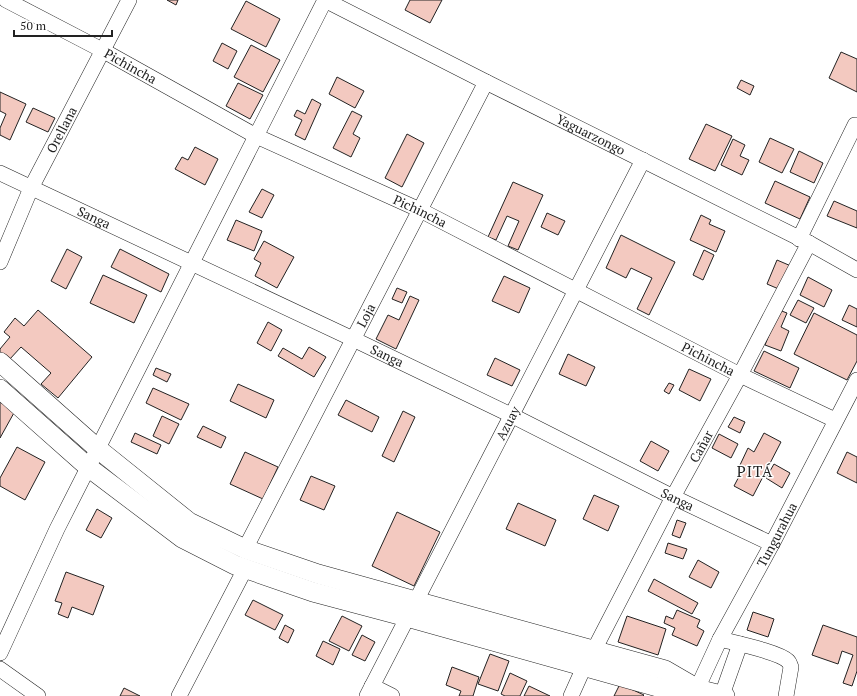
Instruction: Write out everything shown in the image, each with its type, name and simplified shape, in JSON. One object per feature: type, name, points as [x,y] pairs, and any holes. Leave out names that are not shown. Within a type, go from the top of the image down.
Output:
[{"type":"main road","points":[[0,362],[98,449],[189,522],[245,549],[318,574],[665,670],[697,689]]},
{"type":"main road","points":[[0,389],[88,467],[182,538],[235,565],[312,592],[661,688],[697,689],[723,696]]},
{"type":"street","name":"Pichincha","points":[[6,0],[102,50],[256,136],[420,210],[740,375],[835,420]]},
{"type":"street","name":"Orellana","points":[[0,262],[30,188],[129,0]]},
{"type":"street","name":"Yaguarzongo","points":[[325,0],[804,241],[857,270]]},
{"type":"street","points":[[0,653],[57,529],[325,0]]},
{"type":"street","name":"Loja","points":[[245,549],[486,82]]},
{"type":"street","name":"Cañar","points":[[594,650],[672,497],[740,375],[804,241],[855,125],[857,124]]},
{"type":"street","name":"Azuay","points":[[370,691],[643,160]]},
{"type":"street","name":"Sanga","points":[[0,173],[353,339],[511,415],[672,497],[772,544]]},
{"type":"street","name":"Tungurahua","points":[[697,689],[720,639],[772,544],[857,380]]},
{"type":"street","points":[[179,696],[245,569]]},
{"type":"street","points":[[720,639],[766,651],[788,661],[791,667],[786,696]]},
{"type":"street","points":[[723,696],[740,644]]},
{"type":"street","points":[[571,696],[584,667]]},
{"type":"street","points":[[0,669],[38,696]]},
{"type":"street","points":[[370,691],[392,696]]},
{"type":"building","points":[[167,0],[178,0],[176,5]]},
{"type":"building","points":[[410,0],[442,0],[430,23],[405,10]]},
{"type":"building","points":[[246,1],[280,19],[266,47],[231,29]]},
{"type":"building","points":[[222,43],[237,51],[228,69],[213,61]]},
{"type":"building","points":[[251,45],[280,60],[263,92],[234,77]]},
{"type":"building","points":[[841,52],[857,59],[857,92],[829,78]]},
{"type":"building","points":[[337,77],[364,91],[355,108],[329,94]]},
{"type":"building","points":[[741,80],[754,86],[750,95],[737,88]]},
{"type":"building","points":[[238,83],[263,95],[250,119],[226,106]]},
{"type":"building","points":[[0,92],[26,104],[10,140],[0,135],[0,128],[6,114],[0,111]]},
{"type":"building","points":[[312,99],[321,104],[305,140],[295,135],[302,120],[294,116],[297,110],[305,114]]},
{"type":"building","points":[[33,108],[55,118],[48,132],[26,122]]},
{"type":"building","points":[[352,111],[362,116],[353,134],[360,138],[351,157],[333,148]]},
{"type":"building","points":[[706,124],[732,136],[715,171],[689,159]]},
{"type":"building","points":[[407,134],[424,143],[402,187],[385,178]]},
{"type":"building","points":[[770,138],[794,149],[782,173],[759,162]]},
{"type":"building","points":[[733,139],[745,145],[740,156],[749,160],[742,175],[721,165]]},
{"type":"building","points":[[195,147],[218,159],[205,185],[175,169],[182,157],[188,160]]},
{"type":"building","points":[[799,151],[823,163],[814,183],[790,172]]},
{"type":"building","points":[[775,181],[810,197],[800,219],[765,203]]},
{"type":"building","points":[[513,182],[543,195],[518,250],[508,246],[519,221],[507,216],[496,240],[488,237]]},
{"type":"building","points":[[262,189],[274,195],[262,218],[249,212]]},
{"type":"building","points":[[834,201],[857,211],[857,228],[827,216]]},
{"type":"building","points":[[547,213],[565,221],[558,235],[541,227]]},
{"type":"building","points":[[701,215],[711,220],[709,224],[725,231],[716,252],[690,240]]},
{"type":"building","points":[[236,220],[262,231],[254,251],[227,240]]},
{"type":"building","points":[[621,235],[675,262],[649,315],[637,309],[652,278],[631,268],[626,278],[606,268]]},
{"type":"building","points":[[264,241],[294,257],[277,288],[255,276],[261,263],[254,259]]},
{"type":"building","points":[[67,249],[82,257],[66,289],[51,281]]},
{"type":"building","points":[[120,249],[169,274],[161,292],[111,267]]},
{"type":"building","points":[[704,250],[714,255],[703,280],[693,275]]},
{"type":"building","points":[[777,260],[791,266],[781,290],[767,284]]},
{"type":"building","points":[[103,275],[147,295],[134,323],[90,303]]},
{"type":"building","points":[[504,276],[530,288],[519,313],[492,301]]},
{"type":"building","points":[[808,277],[832,290],[824,307],[800,295]]},
{"type":"building","points":[[397,288],[407,292],[402,303],[392,299]]},
{"type":"building","points":[[410,296],[419,300],[396,349],[376,339],[388,315],[399,320]]},
{"type":"building","points":[[798,300],[814,308],[806,323],[790,315]]},
{"type":"building","points":[[849,305],[857,309],[857,327],[842,320]]},
{"type":"building","points":[[38,310],[92,357],[58,398],[41,384],[51,373],[21,347],[9,360],[0,352],[0,349],[10,337],[4,332],[15,318],[24,326]]},
{"type":"building","points":[[779,310],[787,313],[781,327],[789,331],[781,351],[765,345]]},
{"type":"building","points":[[814,313],[857,335],[857,361],[847,380],[794,354]]},
{"type":"building","points":[[268,322],[282,330],[271,351],[257,343]]},
{"type":"building","points":[[309,347],[326,357],[314,377],[278,356],[283,348],[302,359]]},
{"type":"building","points":[[764,351],[799,368],[790,388],[754,371]]},
{"type":"building","points":[[568,354],[595,367],[586,386],[559,374]]},
{"type":"building","points":[[495,358],[520,370],[512,386],[487,375]]},
{"type":"building","points":[[156,368],[171,374],[167,382],[153,375]]},
{"type":"building","points":[[689,369],[711,379],[700,401],[679,390]]},
{"type":"building","points":[[669,383],[674,385],[669,394],[664,391]]},
{"type":"building","points":[[238,384],[274,400],[266,418],[230,401]]},
{"type":"building","points":[[153,388],[189,404],[181,420],[146,403]]},
{"type":"building","points":[[346,400],[379,417],[372,432],[338,415]]},
{"type":"building","points":[[0,402],[15,411],[0,438]]},
{"type":"building","points":[[403,411],[415,417],[394,462],[382,456]]},
{"type":"building","points":[[162,416],[179,424],[169,444],[153,436]]},
{"type":"building","points":[[734,417],[745,422],[740,433],[728,427]]},
{"type":"building","points":[[203,426],[226,437],[221,448],[197,437]]},
{"type":"building","points":[[135,433],[161,445],[157,454],[131,442]]},
{"type":"building","points":[[764,433],[781,442],[753,496],[734,486],[744,467],[740,465],[748,448],[754,452]]},
{"type":"building","points":[[719,434],[738,444],[731,458],[712,448]]},
{"type":"building","points":[[651,441],[669,451],[658,471],[640,461]]},
{"type":"building","points":[[17,447],[45,462],[25,500],[0,486],[0,478]]},
{"type":"building","points":[[245,452],[278,467],[263,499],[230,484]]},
{"type":"building","points":[[847,452],[857,457],[857,483],[837,473]]},
{"type":"building","points":[[774,464],[790,473],[782,488],[766,478]]},
{"type":"building","points":[[311,476],[335,486],[324,510],[300,500]]},
{"type":"building","points":[[594,495],[619,506],[608,531],[583,519]]},
{"type":"building","points":[[518,503],[556,520],[545,546],[506,529]]},
{"type":"building","points":[[97,509],[112,518],[101,538],[86,530]]},
{"type":"building","points":[[397,512],[440,532],[414,586],[372,566]]},
{"type":"building","points":[[677,520],[686,523],[680,538],[672,535]]},
{"type":"building","points":[[668,543],[687,549],[683,559],[665,553]]},
{"type":"building","points":[[698,560],[719,572],[711,588],[689,577]]},
{"type":"building","points":[[66,572],[104,586],[93,615],[72,607],[68,618],[58,614],[62,603],[55,601]]},
{"type":"building","points":[[654,579],[698,603],[692,614],[648,591]]},
{"type":"building","points":[[253,600],[283,615],[275,630],[245,615]]},
{"type":"building","points":[[677,610],[700,620],[697,627],[704,631],[697,646],[672,635],[675,628],[664,623],[666,616],[673,619]]},
{"type":"building","points":[[753,612],[774,619],[768,637],[747,630]]},
{"type":"building","points":[[342,616],[362,626],[349,651],[329,641]]},
{"type":"building","points":[[627,616],[666,629],[658,655],[618,642]]},
{"type":"building","points":[[285,625],[294,630],[288,643],[279,638]]},
{"type":"building","points":[[823,625],[857,637],[857,671],[852,686],[843,683],[853,655],[842,651],[838,664],[812,655]]},
{"type":"building","points":[[362,635],[375,642],[365,661],[352,655]]},
{"type":"building","points":[[323,641],[340,649],[333,665],[316,656]]},
{"type":"building","points":[[490,654],[509,661],[498,691],[478,684]]},
{"type":"building","points":[[452,667],[479,677],[473,696],[459,696],[461,691],[446,685]]},
{"type":"building","points":[[510,673],[527,681],[520,696],[505,696],[501,694]]},
{"type":"building","points":[[620,684],[644,695],[614,696]]},
{"type":"building","points":[[529,686],[550,696],[524,696]]},
{"type":"building","points":[[124,688],[140,696],[120,696]]},
{"type":"district","name":"PITÁ","points":[[755,472]]}]
